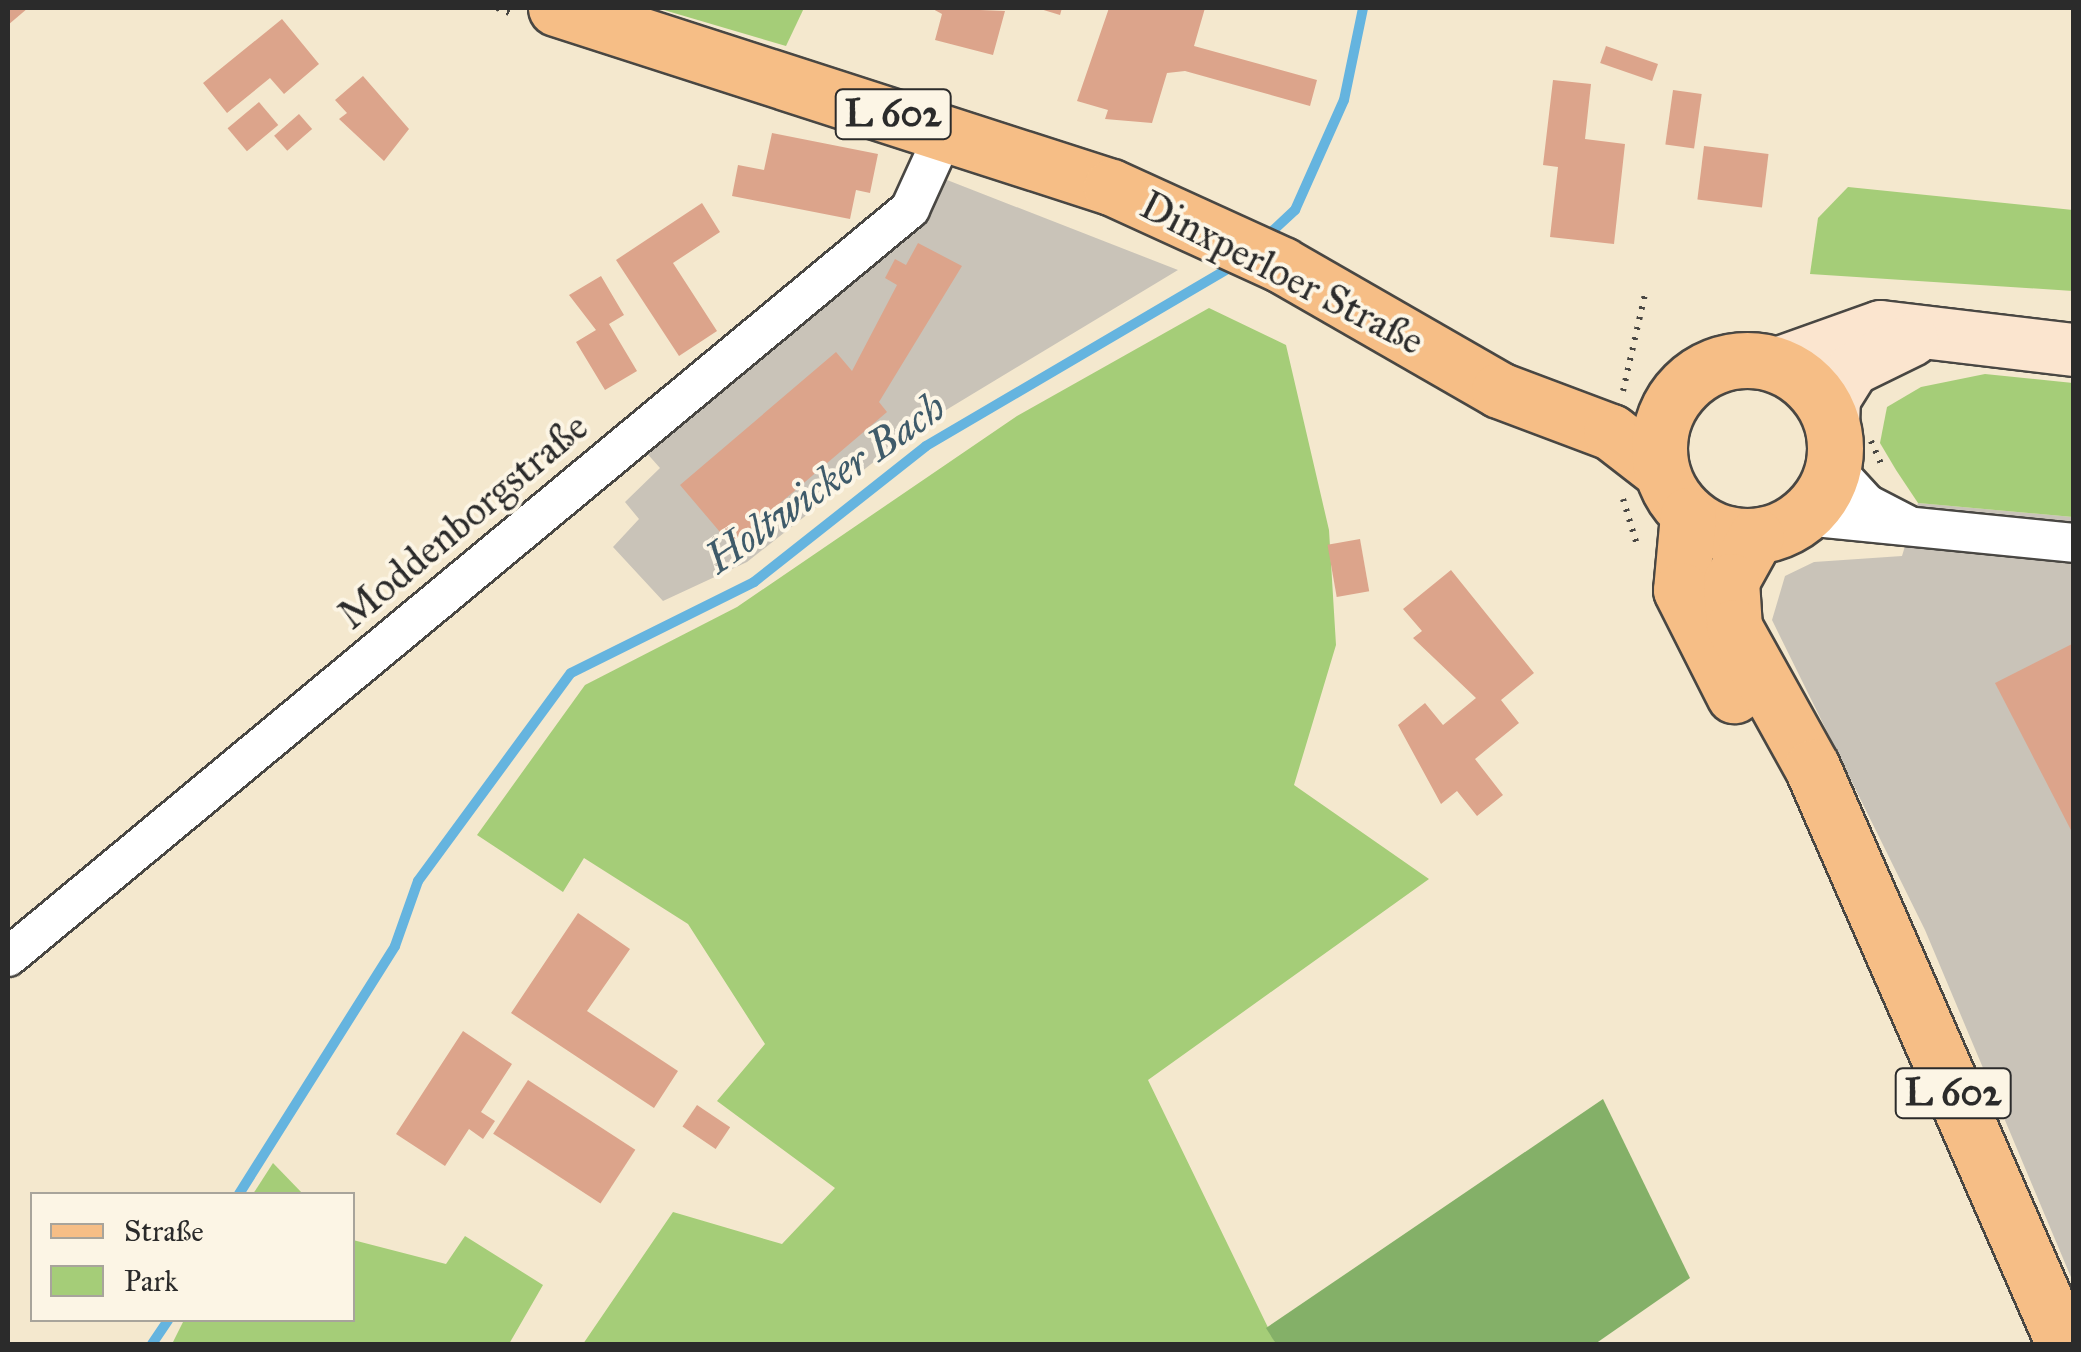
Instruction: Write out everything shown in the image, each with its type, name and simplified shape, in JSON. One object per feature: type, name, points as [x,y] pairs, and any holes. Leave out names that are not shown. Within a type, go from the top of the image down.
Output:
[{"type":"main road","name":"Dinxperloer Straße","points":[[556,8],[656,47],[946,130],[1225,235],[1499,390],[1612,432],[1660,470]]},
{"type":"main road","points":[[1780,526],[1720,533],[1688,516],[1660,470],[1658,444],[1674,396],[1732,360],[1777,364],[1881,327],[2074,350]]},
{"type":"main road","points":[[1850,455],[1834,399],[1853,369],[1932,334]]},
{"type":"main road","name":"Dinxperloer Straße","points":[[1439,353],[1635,399],[1674,396]]},
{"type":"main road","points":[[1777,364],[1812,389],[1850,455]]},
{"type":"main road","name":"L 602","points":[[1850,455],[1730,581],[1734,627],[1812,768],[1840,843],[2064,1344]]},
{"type":"main road","name":"L 602","points":[[1688,516],[1681,590],[1690,623],[1787,783],[1840,843]]},
{"type":"street","name":"Moddenborgstraße","points":[[8,957],[910,209],[946,130]]},
{"type":"street","points":[[1850,455],[1917,529]]},
{"type":"street","points":[[1780,526],[1917,529],[2074,544]]},
{"type":"path","points":[[1850,455],[1882,464],[1850,455]]},
{"type":"shaded area","points":[[942,178],[1178,270],[918,427],[747,562],[663,601],[613,547],[639,519],[625,502],[660,468],[644,450]]},
{"type":"shaded area","points":[[1918,503],[2073,517],[2073,1282],[1925,930],[1772,620],[1785,576],[1814,562],[1902,556]]},
{"type":"green space","points":[[657,8],[804,8],[786,46]]},
{"type":"green space","points":[[1848,187],[2073,210],[2073,291],[1810,274],[1818,218]]},
{"type":"green space","points":[[1209,308],[1286,345],[1329,530],[1336,645],[1294,785],[1429,879],[1148,1080],[1276,1344],[583,1344],[673,1212],[782,1244],[835,1188],[717,1101],[765,1044],[688,924],[584,858],[563,892],[477,835],[585,685],[737,607],[1017,416]]},
{"type":"green space","points":[[1985,374],[2073,383],[2073,517],[1918,503],[1896,470],[1880,443],[1887,407],[1921,387]]},
{"type":"green space","points":[[1603,1099],[1690,1278],[1595,1344],[1276,1344],[1266,1328]]},
{"type":"green space","points":[[273,1163],[301,1192],[254,1192]]},
{"type":"green space","points":[[465,1236],[543,1285],[509,1344],[172,1344],[183,1322],[355,1322],[355,1241],[446,1264]]},
{"type":"building","points":[[8,8],[28,8],[8,25]]},
{"type":"building","points":[[931,8],[1005,11],[993,55],[935,40],[942,14]]},
{"type":"building","points":[[1037,8],[1062,8],[1060,15]]},
{"type":"building","points":[[1109,8],[1205,8],[1194,46],[1317,80],[1310,106],[1185,71],[1167,73],[1152,123],[1105,119],[1108,110],[1077,101]]},
{"type":"building","points":[[282,19],[319,64],[284,94],[270,78],[227,113],[203,83]]},
{"type":"building","points":[[1606,46],[1658,64],[1652,81],[1600,63]]},
{"type":"building","points":[[363,76],[409,129],[384,161],[339,119],[347,113],[335,100]]},
{"type":"building","points":[[1553,80],[1591,84],[1585,139],[1625,144],[1614,244],[1550,237],[1558,167],[1543,165]]},
{"type":"building","points":[[1673,90],[1702,94],[1694,149],[1665,144]]},
{"type":"building","points":[[259,102],[278,125],[247,151],[228,128]]},
{"type":"building","points":[[299,114],[312,129],[287,151],[274,136]]},
{"type":"building","points":[[772,133],[878,154],[870,193],[856,190],[850,219],[732,196],[738,165],[764,170]]},
{"type":"building","points":[[1704,146],[1769,154],[1762,208],[1697,200]]},
{"type":"building","points":[[702,203],[720,232],[673,263],[717,331],[679,356],[616,260]]},
{"type":"building","points":[[918,243],[962,266],[879,402],[887,412],[731,545],[680,485],[836,352],[852,371],[897,285],[885,278],[895,259],[906,265]]},
{"type":"building","points":[[601,276],[624,315],[609,324],[637,371],[605,390],[576,342],[596,330],[569,295]]},
{"type":"building","points":[[1360,539],[1369,591],[1337,597],[1328,545]]},
{"type":"building","points":[[1451,570],[1534,673],[1501,700],[1519,723],[1475,759],[1503,795],[1477,816],[1457,791],[1441,804],[1398,725],[1425,703],[1443,725],[1476,698],[1413,638],[1422,631],[1403,609]]},
{"type":"building","points":[[2074,643],[2074,836],[1995,683]]},
{"type":"building","points":[[578,913],[630,949],[587,1011],[678,1071],[654,1108],[511,1013]]},
{"type":"building","points":[[463,1031],[512,1064],[481,1112],[495,1121],[483,1139],[469,1129],[445,1166],[396,1134]]},
{"type":"building","points":[[528,1080],[635,1150],[600,1203],[493,1134]]},
{"type":"building","points":[[697,1105],[730,1127],[716,1149],[682,1127]]},
{"type":"waterway","name":"Holtwicker Bach","points":[[1266,237],[1295,210],[1344,100],[1363,8]]},
{"type":"waterway","name":"Holtwicker Bach","points":[[240,1192],[395,946],[418,881],[571,673],[754,582],[926,446],[1239,262]]},
{"type":"waterway","name":"Holtwicker Bach","points":[[152,1344],[167,1322]]}]
